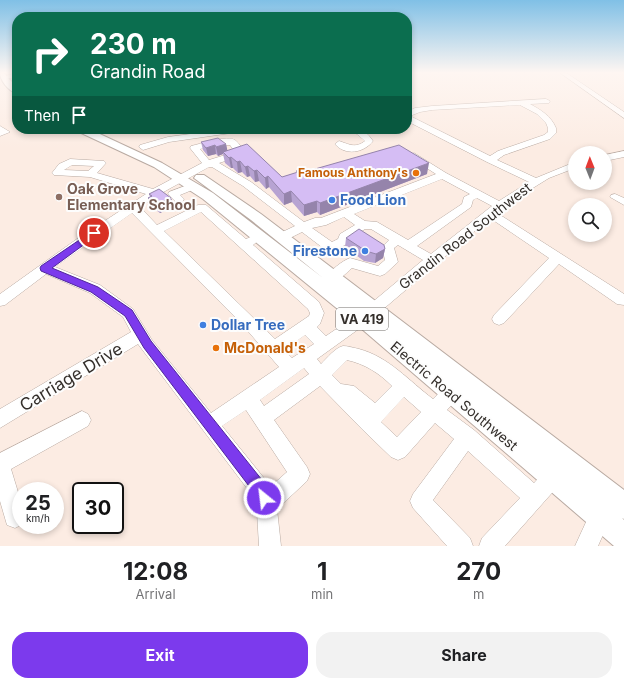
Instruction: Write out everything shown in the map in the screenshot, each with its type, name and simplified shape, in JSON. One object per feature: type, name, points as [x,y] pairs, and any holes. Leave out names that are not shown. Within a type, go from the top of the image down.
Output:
[{"type":"main road","name":"Electric Road Southwest","points":[[92,134],[134,153],[183,197],[252,240],[280,264],[368,314],[624,506]]},
{"type":"main road","name":"Electric Road Southwest","points":[[112,134],[143,147],[183,197]]},
{"type":"main road","name":"Electric Road Southwest","points":[[183,197],[218,189],[282,237],[332,277],[450,393],[624,537]]},
{"type":"street","points":[[598,97],[624,116]]},
{"type":"street","points":[[412,113],[418,110],[432,108],[523,104],[546,101]]},
{"type":"street","points":[[490,160],[501,153],[547,137],[553,132],[553,126],[551,123],[530,107],[523,104]]},
{"type":"street","points":[[412,121],[490,160],[536,181]]},
{"type":"street","points":[[184,138],[186,134]]},
{"type":"street","points":[[143,147],[159,142],[211,134]]},
{"type":"street","points":[[339,144],[346,149],[352,149],[367,144],[369,141],[368,139],[362,134]]},
{"type":"street","points":[[207,164],[194,148],[220,142],[232,142],[241,153]]},
{"type":"street","points":[[403,149],[476,194],[558,257],[622,300]]},
{"type":"street","points":[[156,230],[207,164],[251,150]]},
{"type":"street","points":[[612,157],[624,154]]},
{"type":"street","points":[[207,164],[214,164],[247,184],[331,248],[343,241],[344,237],[363,225],[373,225],[432,260]]},
{"type":"street","name":"Grandin Road Southwest","points":[[210,424],[368,314],[432,260],[495,210],[536,181],[568,167]]},
{"type":"street","points":[[91,174],[183,197]]},
{"type":"street","points":[[282,237],[303,227],[345,213],[443,175]]},
{"type":"street","points":[[408,246],[467,205],[468,199],[476,194]]},
{"type":"street","points":[[0,300],[133,207],[183,197]]},
{"type":"street","points":[[133,207],[244,318],[291,368]]},
{"type":"street","points":[[345,213],[363,225]]},
{"type":"street","points":[[332,277],[350,263],[380,271],[392,262],[388,248],[397,239]]},
{"type":"street","points":[[499,319],[558,257]]},
{"type":"street","points":[[273,349],[315,320],[317,313],[314,306],[280,264]]},
{"type":"street","points":[[44,268],[95,289],[128,313],[148,345],[261,490],[268,512],[270,546]]},
{"type":"street","points":[[306,326],[325,345]]},
{"type":"street","name":"Carriage Drive","points":[[0,419],[141,334]]},
{"type":"street","points":[[350,362],[344,353],[372,360],[390,372],[403,386],[468,439],[475,453],[512,486],[529,493]]},
{"type":"street","points":[[306,358],[335,389],[348,392],[398,450],[450,393]]},
{"type":"street","points":[[262,418],[321,375],[350,362],[378,364]]},
{"type":"street","points":[[372,419],[403,386]]},
{"type":"street","points":[[248,398],[300,474],[266,505]]},
{"type":"street","points":[[8,507],[0,465],[82,420]]},
{"type":"street","points":[[462,546],[420,501],[468,439]]},
{"type":"street","points":[[490,546],[529,493],[552,478]]},
{"type":"street","points":[[586,546],[600,517]]},
{"type":"building","points":[[218,138],[226,144],[206,148],[201,142]]},
{"type":"building","points":[[247,144],[282,177],[298,172],[296,171],[306,169],[308,171],[399,145],[429,163],[320,203],[317,201],[304,205],[291,191],[284,194],[268,176],[265,178],[257,170],[254,171],[248,166],[245,167],[240,161],[237,162],[231,157],[229,158],[223,152]]},
{"type":"building","points":[[159,189],[171,198],[156,204],[148,198],[152,196],[149,194]]},
{"type":"building","points":[[359,229],[384,245],[385,249],[376,254],[366,251],[346,238]]},
{"type":"tunnel","points":[[173,202],[177,205]]},
{"type":"place","name":"Famous Anthony's","points":[[416,173]]},
{"type":"place","name":"Oak Grove Elementary School","points":[[59,197]]},
{"type":"place","name":"Food Lion","points":[[332,200]]},
{"type":"place","name":"Firestone","points":[[365,251]]},
{"type":"place","name":"Dollar Tree","points":[[203,325]]},
{"type":"place","name":"McDonald's","points":[[216,348]]},
{"type":"route","points":[[94,233],[44,268],[95,289],[128,313],[148,345],[261,490],[264,498]]}]
